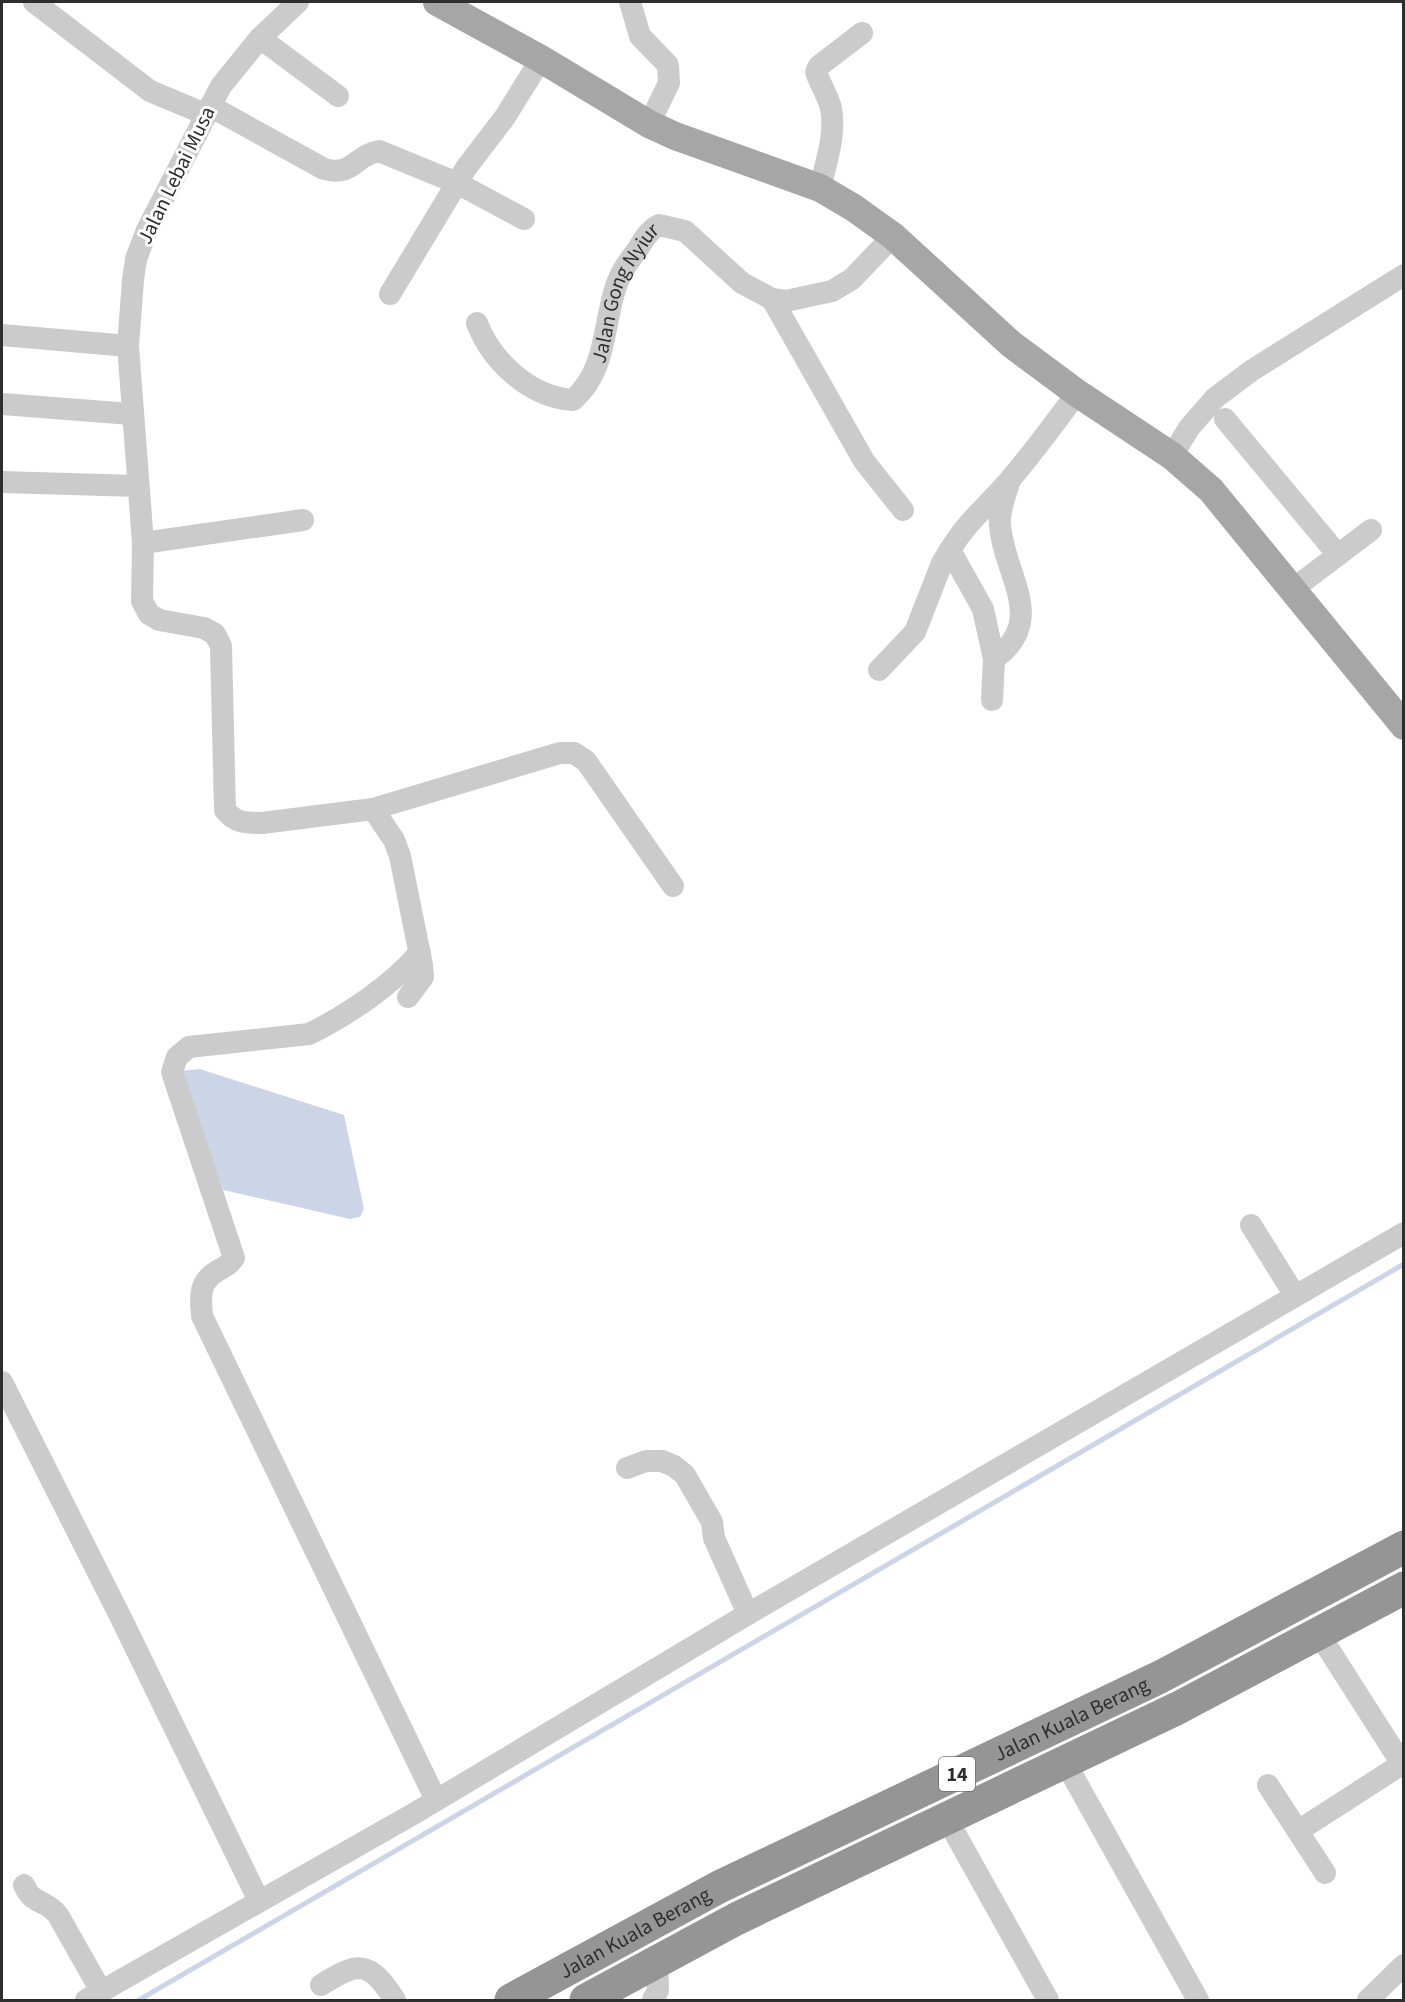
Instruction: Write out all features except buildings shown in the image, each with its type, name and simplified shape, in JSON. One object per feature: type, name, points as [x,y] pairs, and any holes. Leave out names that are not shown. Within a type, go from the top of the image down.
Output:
[{"type":"highway","name":"Jalan Kuala Berang","points":[[511,2001],[719,1887],[1160,1677],[1404,1547]]},
{"type":"highway","name":"Jalan Kuala Berang","points":[[586,2001],[736,1919],[1178,1708],[1404,1588]]},
{"type":"highway","name":"14","points":[[501,2001],[557,1975]]},
{"type":"main road","points":[[437,2],[542,59],[649,123],[675,136],[820,188],[854,208],[893,236],[1011,344],[1077,393],[1172,456],[1211,490],[1404,726]]},
{"type":"street","points":[[33,2],[150,91],[208,110],[324,169],[336,172],[346,171],[370,152],[379,151],[457,183],[524,219]]},
{"type":"street","name":"Jalan Lebai Musa","points":[[298,2],[260,38],[236,65],[208,110],[147,230],[136,260],[128,346],[131,414],[143,543],[142,601],[149,614],[159,620],[204,628],[214,634],[221,646],[225,810],[232,819],[244,823],[262,823],[373,809],[560,753],[574,753],[586,761],[673,886]]},
{"type":"street","points":[[637,5],[640,36],[668,65],[669,83],[649,123]]},
{"type":"street","points":[[820,188],[832,135],[832,120],[830,106],[816,72],[819,66],[862,33]]},
{"type":"street","points":[[260,38],[338,96]]},
{"type":"street","points":[[390,294],[457,183],[505,117],[542,59]]},
{"type":"street","name":"Jalan Gong Nyiur","points":[[477,323],[483,340],[508,369],[546,393],[559,399],[573,400],[584,390],[598,362],[614,294],[622,271],[651,229],[659,225],[685,231],[742,283],[772,299]]},
{"type":"street","points":[[772,299],[786,301],[832,291],[852,279],[893,236]]},
{"type":"street","points":[[1172,456],[1188,428],[1215,398],[1251,371],[1404,275]]},
{"type":"street","points":[[772,299],[864,461],[903,510]]},
{"type":"street","points":[[2,335],[128,346]]},
{"type":"street","points":[[879,670],[915,632],[942,563],[970,520],[1037,449],[1077,393]]},
{"type":"street","points":[[2,404],[131,414]]},
{"type":"street","points":[[1225,419],[1338,555]]},
{"type":"street","points":[[994,660],[1014,642],[1022,616],[1000,524],[1010,480]]},
{"type":"street","points":[[2,482],[137,486]]},
{"type":"street","points":[[143,543],[303,520]]},
{"type":"street","points":[[1293,589],[1371,530]]},
{"type":"street","points":[[950,550],[983,609],[994,660],[992,700]]},
{"type":"street","points":[[373,809],[394,840],[400,856],[420,952],[423,977],[408,997]]},
{"type":"street","points":[[420,952],[398,975],[327,1025],[309,1034],[189,1047],[177,1057],[172,1072],[234,1258],[231,1263],[209,1276],[202,1286],[202,1316],[436,1800]]},
{"type":"street","points":[[1251,1225],[1294,1294]]},
{"type":"street","points":[[24,1885],[31,1898],[53,1908],[58,1915],[93,1996],[436,1800],[1294,1294],[1404,1233]]},
{"type":"street","points":[[2,1382],[121,1618],[259,1901]]},
{"type":"street","points":[[627,1468],[646,1461],[662,1461],[674,1466],[685,1475],[712,1521],[714,1539],[748,1614]]},
{"type":"street","points":[[1298,1831],[1403,1766],[1319,1634]]},
{"type":"street","points":[[1065,1762],[1198,2001]]},
{"type":"street","points":[[1268,1785],[1325,1872]]},
{"type":"street","points":[[946,1819],[1048,2001]]},
{"type":"street","points":[[653,2001],[658,1990],[657,1962]]},
{"type":"street","points":[[1368,2001],[1404,1965]]},
{"type":"street","points":[[321,1985],[348,1968],[358,1967],[377,1977],[395,2001]]},
{"type":"water","points":[[200,1069],[344,1115],[364,1209],[360,1217],[350,1219],[223,1190],[180,1071]]},
{"type":"waterway","points":[[139,2000],[1404,1264]]}]
